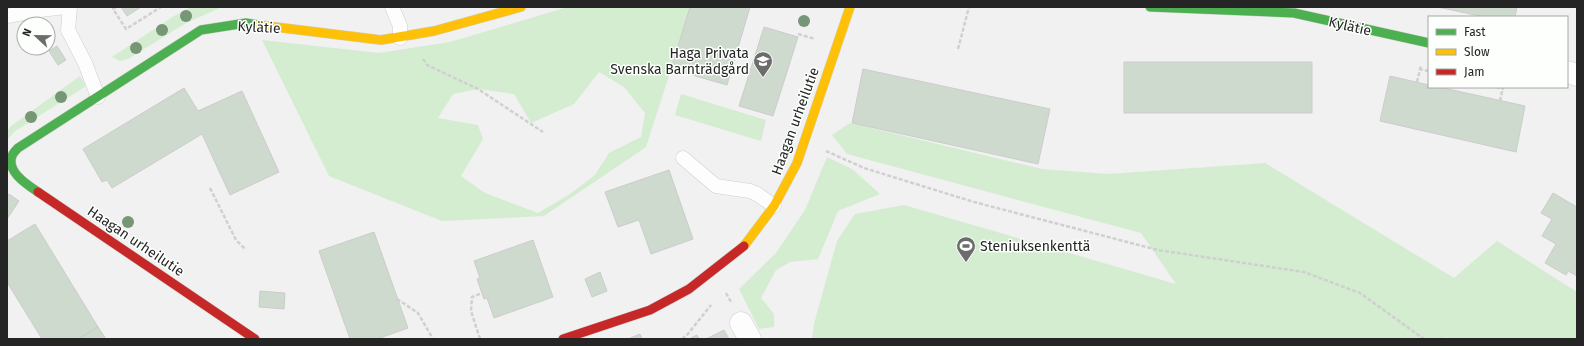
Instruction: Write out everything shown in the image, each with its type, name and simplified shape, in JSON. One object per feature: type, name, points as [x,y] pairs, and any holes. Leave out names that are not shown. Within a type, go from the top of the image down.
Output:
[{"type":"street","name":"Kylätie","points":[[11,159],[18,148],[201,30],[246,23],[381,40],[404,38],[448,29],[520,7]]},
{"type":"street","name":"Haagan urheilutie","points":[[563,339],[650,310],[690,289],[747,244],[774,206],[797,163],[850,7]]},
{"type":"street","name":"Kylätie","points":[[1150,7],[1294,13],[1428,43]]},
{"type":"street","name":"Haagan urheilutie","points":[[11,159],[16,174],[28,186],[255,339]]},
{"type":"lane","points":[[7,16],[64,7]]},
{"type":"lane","points":[[70,7],[68,30],[98,97]]},
{"type":"lane","points":[[392,7],[404,38]]},
{"type":"lane","points":[[683,158],[716,186],[750,191],[774,206]]},
{"type":"path","points":[[116,7],[113,9],[126,30],[160,7]]},
{"type":"path","points":[[958,49],[969,7]]},
{"type":"path","points":[[798,34],[812,38]]},
{"type":"path","points":[[404,38],[427,65],[478,89],[543,132]]},
{"type":"path","points":[[1419,69],[1428,71]]},
{"type":"path","points":[[1500,101],[1503,88]]},
{"type":"path","points":[[826,151],[864,168],[974,202],[1158,250],[1304,272],[1360,293],[1424,339]]},
{"type":"path","points":[[210,188],[236,240],[245,249]]},
{"type":"path","points":[[714,271],[746,331]]},
{"type":"path","points":[[682,339],[688,335],[724,289]]},
{"type":"path","points":[[480,339],[471,311],[472,297],[482,293]]},
{"type":"path","points":[[397,299],[418,313],[433,339]]},
{"type":"green space","points":[[191,7],[222,7],[186,23],[128,59],[120,61],[112,57],[174,16]]},
{"type":"green space","points":[[568,7],[691,7],[646,147],[544,216],[442,221],[329,176],[262,40],[379,53],[450,42]],"holes":[[[599,72],[624,87],[645,113],[641,137],[609,153],[595,175],[570,194],[538,213],[485,193],[461,176],[483,139],[478,125],[438,118],[453,94],[478,89],[514,94],[531,123],[574,104]]]},
{"type":"green space","points":[[80,76],[86,86],[14,132],[7,140],[7,131],[11,126]]},
{"type":"green space","points":[[681,94],[766,120],[761,141],[675,115]]},
{"type":"green space","points":[[850,123],[1042,169],[1108,174],[1265,163],[1454,278],[1497,241],[1577,292],[1577,339],[1452,339],[1447,337],[1446,339],[812,339],[814,324],[837,241],[855,214],[904,205],[1176,284],[1141,233],[847,154],[832,135]]},
{"type":"green space","points":[[827,157],[852,169],[880,194],[838,211],[818,259],[790,262],[776,270],[761,298],[774,314],[774,327],[759,329],[739,289],[776,253],[805,210]]},
{"type":"building","points":[[121,7],[141,7],[127,16]]},
{"type":"building","points":[[690,7],[750,7],[727,85],[671,69]]},
{"type":"building","points":[[1437,7],[1517,7],[1515,16],[1480,16]]},
{"type":"building","points":[[764,27],[798,37],[773,116],[739,106]]},
{"type":"building","points":[[56,47],[66,60],[58,65],[52,56],[56,56]]},
{"type":"building","points":[[1124,62],[1312,62],[1312,113],[1124,113]]},
{"type":"building","points":[[863,69],[1050,109],[1038,164],[852,123]]},
{"type":"building","points":[[1390,76],[1428,85],[1428,88],[1444,88],[1525,106],[1516,152],[1380,121]]},
{"type":"building","points":[[184,88],[198,111],[242,91],[279,172],[230,195],[202,134],[112,188],[107,180],[102,182],[83,149]]},
{"type":"building","points":[[669,170],[693,239],[651,254],[639,220],[618,227],[605,192]]},
{"type":"building","points":[[1553,193],[1577,207],[1577,276],[1568,271],[1566,275],[1545,263],[1556,244],[1542,236],[1552,219],[1541,213]]},
{"type":"building","points":[[9,194],[19,201],[7,219],[7,196]]},
{"type":"building","points":[[35,224],[98,327],[78,339],[42,339],[7,282],[7,241]]},
{"type":"building","points":[[374,232],[408,328],[377,339],[350,339],[319,251]]},
{"type":"building","points":[[533,240],[553,297],[494,318],[487,298],[484,299],[477,279],[480,278],[474,261]]},
{"type":"building","points":[[600,272],[607,291],[592,297],[585,279]]},
{"type":"building","points":[[260,291],[285,293],[284,309],[259,307]]},
{"type":"building","points":[[98,327],[106,339],[78,339]]},
{"type":"building","points":[[724,330],[729,339],[706,339]]},
{"type":"building","points":[[640,334],[642,339],[628,339]]},
{"type":"building","points":[[697,335],[699,339],[689,339]]},
{"type":"traffic: fast","points":[[1150,7],[1294,13],[1428,43]]},
{"type":"traffic: fast","points":[[38,192],[19,177],[12,167],[12,156],[18,148],[201,30],[246,23],[259,25]]},
{"type":"traffic: slow","points":[[259,25],[381,40],[434,31],[521,7]]},
{"type":"traffic: slow","points":[[744,246],[774,206],[797,163],[850,7]]},
{"type":"traffic: jam","points":[[38,192],[255,339]]},
{"type":"traffic: jam","points":[[563,339],[650,310],[689,289],[744,246]]},
{"type":"place","name":"Haga Privata Svenska Barnträdgård","points":[[763,78]]},
{"type":"place","name":"Steniuksenkenttä","points":[[966,263]]}]
